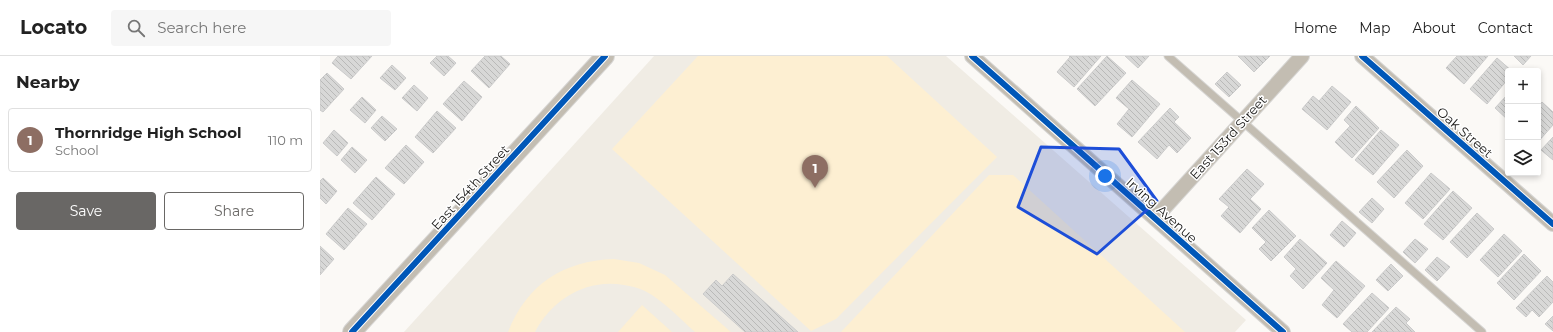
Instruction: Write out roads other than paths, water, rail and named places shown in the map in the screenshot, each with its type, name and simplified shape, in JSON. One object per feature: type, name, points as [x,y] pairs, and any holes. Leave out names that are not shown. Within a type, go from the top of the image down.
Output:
[{"type":"street","name":"East 154th Street","points":[[352,332],[605,56]]},
{"type":"street","name":"Irving Avenue","points":[[972,56],[1283,332]]},
{"type":"street","name":"East 153rd Street","points":[[1155,218],[1302,56]]},
{"type":"street","name":"Oak Street","points":[[1362,56],[1553,224]]},
{"type":"lane","points":[[1168,56],[1482,332]]},
{"type":"place","name":"Thornridge High School","points":[[815,188]]}]
